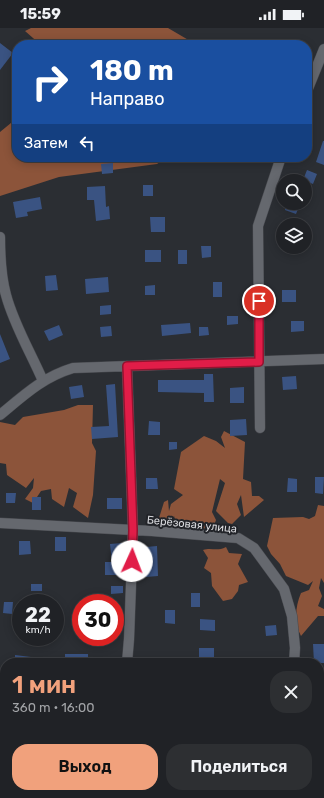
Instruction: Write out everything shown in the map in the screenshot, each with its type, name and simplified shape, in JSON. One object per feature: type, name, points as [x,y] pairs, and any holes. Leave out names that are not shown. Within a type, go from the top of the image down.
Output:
[{"type":"street","points":[[312,79],[324,49]]},
{"type":"street","points":[[260,428],[258,226],[279,162]]},
{"type":"street","points":[[0,237],[6,296],[43,381]]},
{"type":"street","points":[[0,415],[43,381],[61,372],[74,368],[324,359]]},
{"type":"street","points":[[127,366],[133,530],[127,658]]},
{"type":"street","name":"Берёзовая улица","points":[[0,523],[133,530],[238,538],[254,548],[284,589],[292,616],[295,648],[294,658]]},
{"type":"shaded area","points":[[31,28],[168,28],[188,40],[35,40],[25,31]]},
{"type":"shaded area","points":[[12,122],[12,162],[160,162],[157,164],[59,177],[0,196],[0,132]]},
{"type":"shaded area","points":[[78,405],[93,405],[92,443],[96,451],[93,495],[88,518],[73,507],[77,493],[69,488],[64,507],[52,499],[51,489],[41,491],[33,503],[25,499],[33,488],[34,478],[26,488],[7,475],[6,464],[0,463],[0,422],[15,425],[23,417],[64,410]]},
{"type":"shaded area","points":[[224,431],[245,442],[243,479],[251,482],[252,496],[259,496],[264,500],[244,517],[241,495],[237,504],[241,515],[232,524],[228,523],[216,511],[225,483],[220,479],[212,512],[216,520],[213,528],[176,529],[172,526],[175,519],[174,516],[170,521],[164,523],[159,518],[164,502],[168,500],[169,511],[171,504],[183,495],[174,489],[181,452],[204,436],[216,441],[225,448],[221,437]]},
{"type":"shaded area","points":[[318,505],[324,506],[324,583],[321,578],[319,588],[322,596],[318,606],[324,609],[324,616],[318,616],[301,636],[296,620],[297,604],[301,593],[309,590],[313,581],[308,585],[286,576],[280,564],[271,554],[267,546],[273,518],[303,517],[309,519],[315,516]]},
{"type":"shaded area","points":[[226,547],[229,553],[242,554],[238,564],[248,582],[239,585],[238,591],[232,599],[223,601],[212,586],[211,573],[204,568],[208,558],[203,550]]},
{"type":"building","points":[[0,43],[12,52],[12,54],[0,70]]},
{"type":"building","points":[[324,141],[324,165],[316,162]]},
{"type":"building","points":[[113,163],[113,173],[102,174],[101,164]]},
{"type":"building","points":[[307,170],[317,174],[313,184],[312,174],[305,174]]},
{"type":"building","points":[[143,185],[153,185],[153,196],[143,196]]},
{"type":"building","points":[[105,186],[106,207],[109,206],[110,219],[96,221],[94,200],[87,200],[87,187]]},
{"type":"building","points":[[40,197],[42,209],[27,212],[28,216],[16,218],[13,202]]},
{"type":"building","points":[[285,210],[298,210],[296,214]]},
{"type":"building","points":[[150,217],[165,217],[165,232],[151,232]]},
{"type":"building","points":[[201,246],[211,246],[211,257],[202,258]]},
{"type":"building","points":[[145,250],[161,250],[161,262],[145,262]]},
{"type":"building","points":[[178,250],[187,250],[187,264],[178,264]]},
{"type":"building","points":[[56,275],[58,290],[46,291],[45,276]]},
{"type":"building","points":[[108,277],[109,292],[86,294],[85,279]]},
{"type":"building","points":[[213,282],[222,282],[222,297],[213,297]]},
{"type":"building","points":[[155,285],[155,295],[145,295],[145,286]]},
{"type":"building","points":[[282,290],[296,290],[296,302],[282,302]]},
{"type":"building","points":[[111,305],[111,314],[100,315],[100,306]]},
{"type":"building","points":[[227,316],[238,316],[238,324],[227,325]]},
{"type":"building","points":[[291,321],[304,321],[304,331],[291,332]]},
{"type":"building","points":[[190,323],[191,333],[162,336],[161,325]]},
{"type":"building","points":[[59,325],[63,335],[49,341],[44,331]]},
{"type":"building","points":[[111,326],[112,336],[101,337],[100,327]]},
{"type":"building","points":[[199,327],[208,327],[209,335],[199,336]]},
{"type":"building","points":[[0,334],[10,359],[0,363]]},
{"type":"building","points":[[204,374],[213,374],[214,402],[204,402],[204,393],[158,392],[158,380],[204,380]]},
{"type":"building","points":[[296,376],[297,389],[283,390],[282,377]]},
{"type":"building","points":[[115,384],[118,437],[92,439],[91,427],[109,426],[106,385]]},
{"type":"building","points":[[82,385],[84,397],[71,399],[69,387]]},
{"type":"building","points":[[244,387],[244,403],[230,403],[230,388]]},
{"type":"building","points":[[246,419],[247,435],[230,436],[230,420]]},
{"type":"building","points":[[149,421],[160,422],[160,435],[148,435]]},
{"type":"building","points":[[169,442],[177,442],[177,449],[169,450]]},
{"type":"building","points":[[315,477],[324,477],[323,494],[315,493]]},
{"type":"building","points":[[146,478],[157,478],[158,489],[146,489]]},
{"type":"building","points":[[288,478],[297,479],[297,492],[287,492]]},
{"type":"building","points":[[6,493],[16,493],[15,503],[6,503]]},
{"type":"building","points":[[32,497],[41,497],[41,510],[32,510]]},
{"type":"building","points":[[107,498],[122,498],[122,509],[107,509]]},
{"type":"building","points":[[55,537],[66,537],[66,551],[55,551]]},
{"type":"building","points":[[19,541],[30,541],[31,554],[19,555]]},
{"type":"building","points":[[122,543],[123,556],[119,556],[119,575],[105,575],[105,562],[112,562],[110,544]]},
{"type":"building","points":[[157,546],[158,576],[146,577],[146,547]]},
{"type":"building","points":[[31,584],[42,584],[42,591],[31,591]]},
{"type":"building","points":[[111,586],[123,586],[123,593],[111,594]]},
{"type":"building","points":[[191,593],[200,593],[200,607],[191,607]]},
{"type":"building","points":[[4,602],[12,602],[12,614],[3,613]]},
{"type":"building","points":[[165,610],[175,610],[175,624],[165,623]]},
{"type":"building","points":[[200,619],[215,620],[215,631],[200,630]]},
{"type":"building","points":[[276,625],[277,635],[266,636],[265,626]]},
{"type":"building","points":[[313,644],[324,644],[324,658],[314,658]]},
{"type":"building","points":[[199,648],[214,648],[214,658],[199,658]]},
{"type":"building","points":[[65,654],[88,654],[88,658],[65,658]]},
{"type":"building","points":[[15,655],[31,658],[15,658]]},
{"type":"building","points":[[144,657],[157,657],[157,658]]},
{"type":"building","points":[[248,657],[259,657],[259,658]]},
{"type":"route","points":[[132,561],[133,530],[127,366],[259,362],[259,301]]}]
